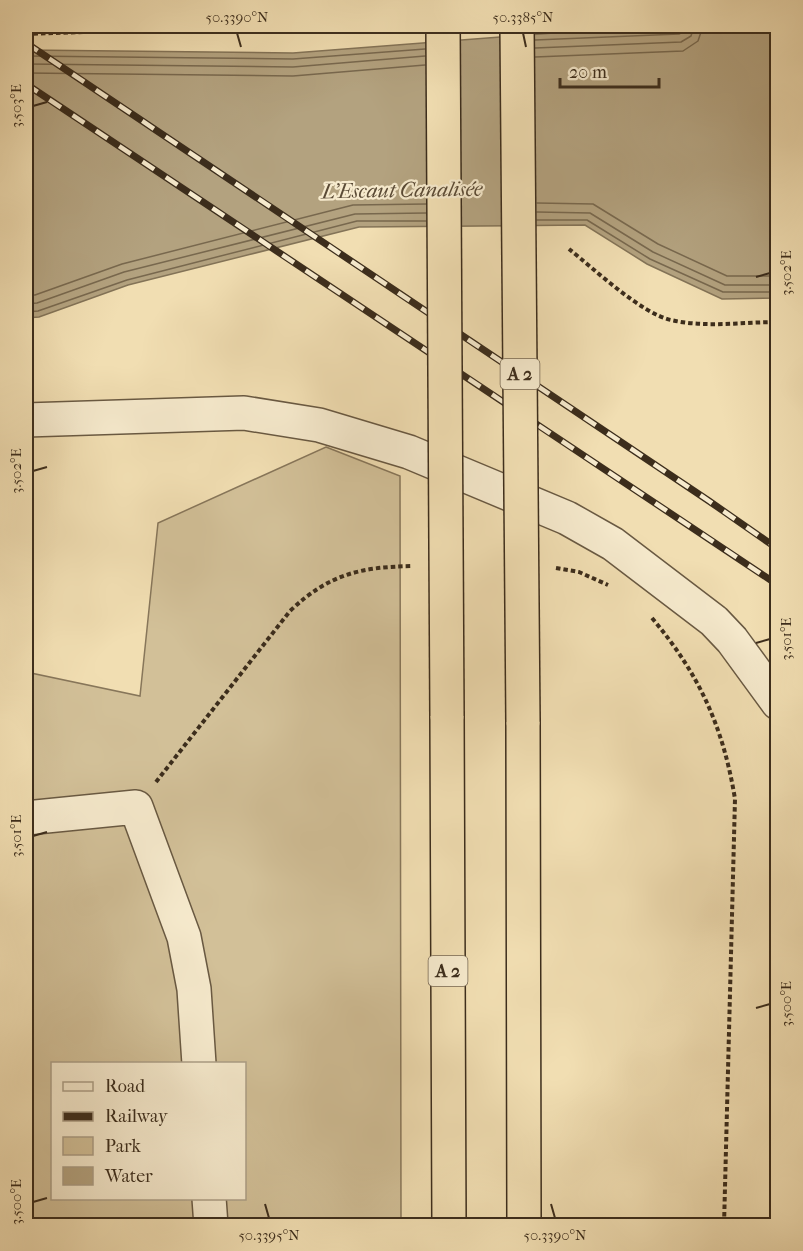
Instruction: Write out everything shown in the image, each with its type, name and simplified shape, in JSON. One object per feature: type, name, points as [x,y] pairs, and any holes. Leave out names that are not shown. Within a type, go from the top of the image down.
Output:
[{"type":"highway","name":"A 2","points":[[443,26],[449,1226]]},
{"type":"highway","name":"A 2","points":[[517,26],[523,722],[524,1226]]},
{"type":"street","points":[[26,420],[244,412],[319,425],[409,452],[567,518],[613,544],[714,621],[732,640],[777,703]]},
{"type":"street","points":[[26,818],[136,807],[184,937],[194,989],[200,1062]]},
{"type":"street","points":[[209,1200],[211,1226]]},
{"type":"path","points":[[26,34],[260,26]]},
{"type":"path","points":[[569,249],[644,307],[670,320],[690,323],[777,322]]},
{"type":"path","points":[[136,807],[290,611],[303,598],[318,586],[346,574],[421,566]]},
{"type":"path","points":[[545,568],[567,568],[612,587]]},
{"type":"path","points":[[644,610],[680,653],[705,697],[725,748],[735,799],[724,1226]]},
{"type":"green space","points":[[326,447],[400,476],[401,1225],[26,1226],[26,672],[140,696],[158,523]]},
{"type":"water","name":"L'Escaut Canalisée","points":[[777,26],[777,298],[722,299],[647,264],[585,225],[359,227],[128,285],[39,317],[26,318],[26,50],[293,53],[580,31]]},
{"type":"railway","points":[[26,43],[778,549]]},
{"type":"railway","points":[[26,84],[778,585]]}]
